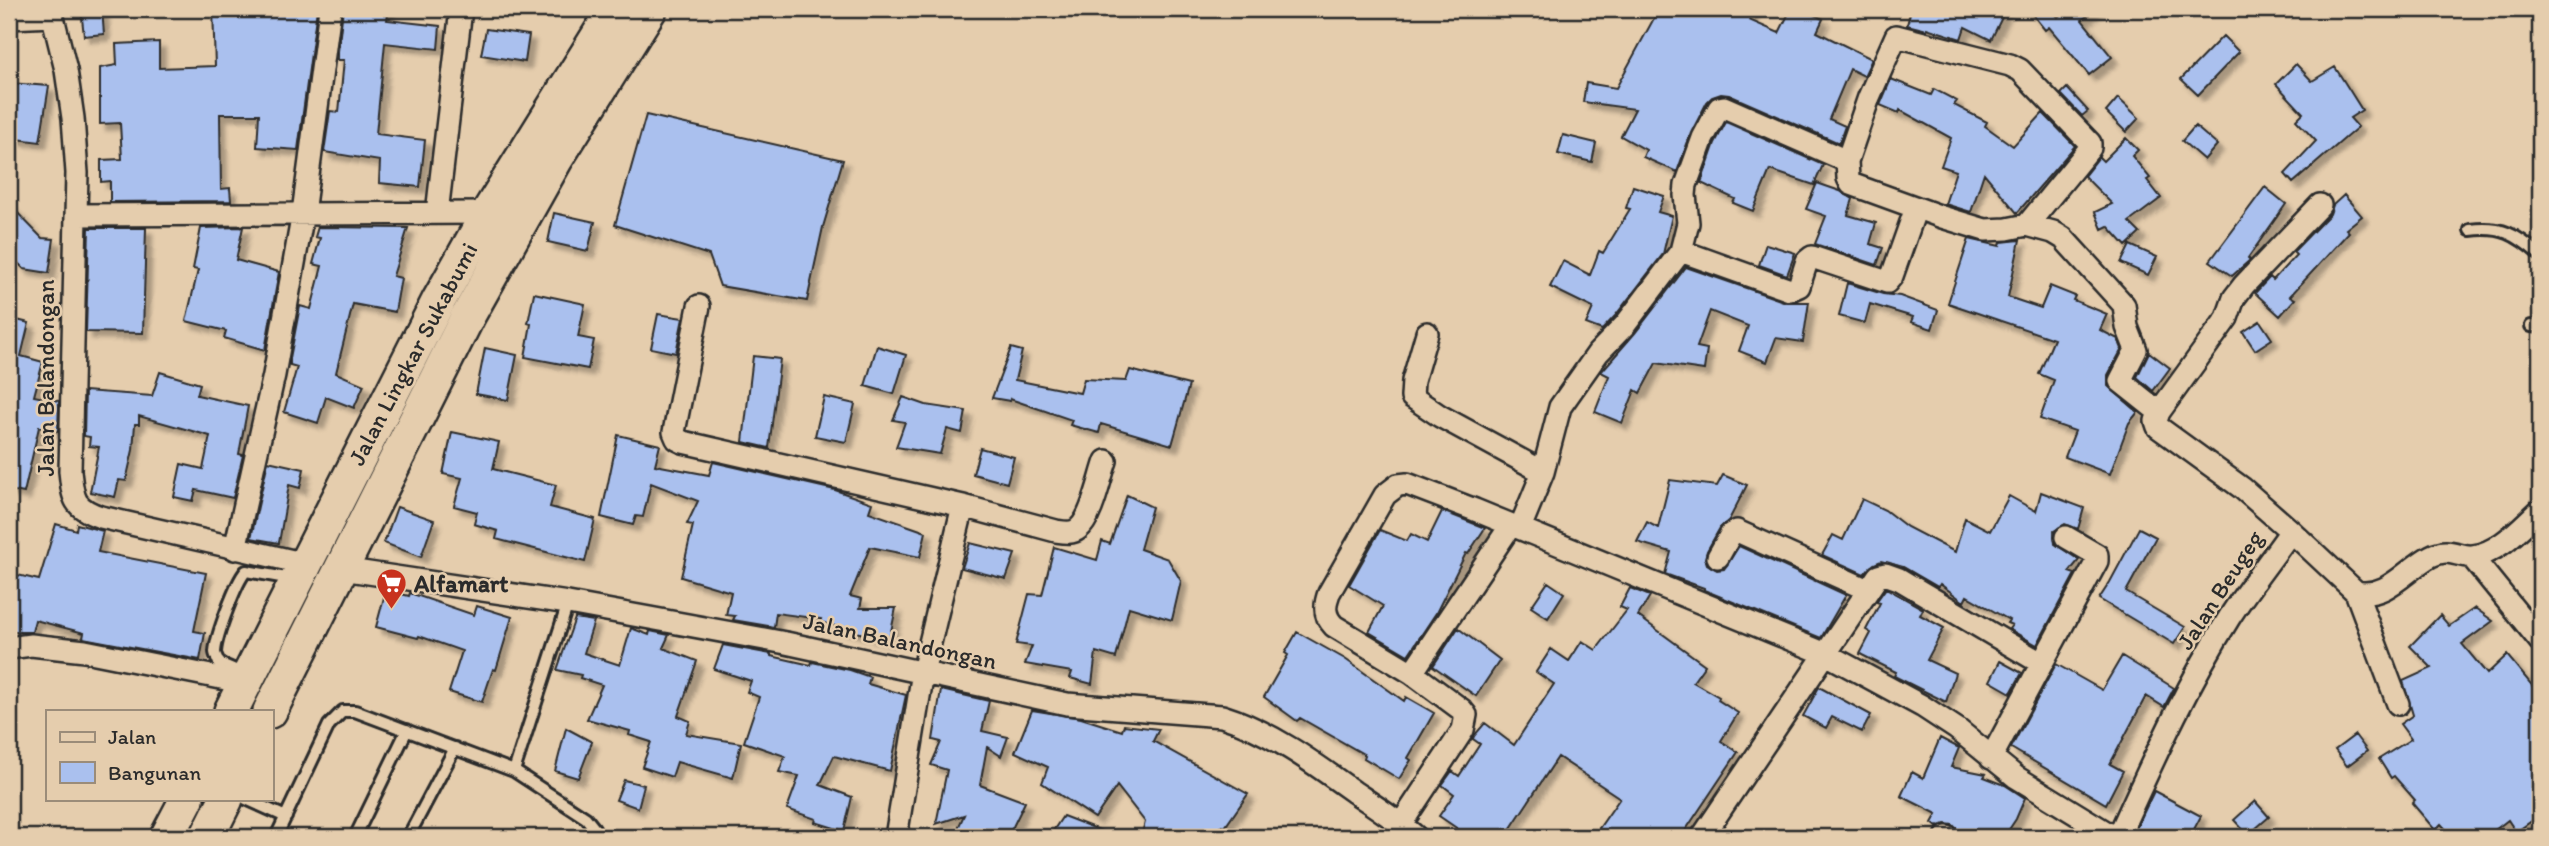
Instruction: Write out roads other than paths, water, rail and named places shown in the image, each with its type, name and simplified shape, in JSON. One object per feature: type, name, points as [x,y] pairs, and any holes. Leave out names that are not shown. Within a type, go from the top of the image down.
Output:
[{"type":"main road","name":"Jalan Lingkar Sukabumi","points":[[242,690],[439,300],[488,213],[615,9]]},
{"type":"main road","name":"Jalan Lingkar Sukabumi","points":[[271,710],[388,472],[519,222],[650,9]]},
{"type":"main road","points":[[167,837],[186,800]]},
{"type":"main road","points":[[207,837],[226,800]]},
{"type":"street","points":[[235,548],[274,375],[303,213],[330,9]]},
{"type":"street","points":[[437,213],[461,9]]},
{"type":"street","points":[[9,18],[52,13]]},
{"type":"street","name":"Jalan Balandongan","points":[[52,13],[74,118],[77,173],[70,471],[73,495],[78,506],[88,513],[235,548],[301,572]]},
{"type":"street","points":[[2027,225],[2091,145],[2027,75],[2010,65],[1896,36],[1869,97],[1847,161],[1851,184],[1985,230],[2027,225],[2053,232],[2063,238],[2124,305],[2127,327],[2136,350],[2120,381],[2159,412]]},
{"type":"street","points":[[1412,673],[1516,527],[1544,472],[1560,407],[1598,353],[1633,314],[1681,251],[1688,223],[1686,185],[1703,138],[1720,107],[1847,161]]},
{"type":"street","points":[[2291,531],[2242,488],[2158,427],[2156,421],[2159,412],[2227,318],[2234,298],[2320,205]]},
{"type":"street","points":[[1681,251],[1790,290],[1799,286],[1807,261],[1812,257],[1887,282],[1892,276],[1916,208]]},
{"type":"street","points":[[76,215],[488,213]]},
{"type":"street","points":[[699,306],[674,432],[677,439],[683,442],[1069,532],[1078,529],[1085,520],[1106,461]]},
{"type":"street","points":[[1427,333],[1413,381],[1412,397],[1440,416],[1544,472]]},
{"type":"street","points":[[1411,833],[1464,730],[1466,722],[1462,710],[1412,673],[1334,626],[1328,620],[1325,610],[1329,593],[1385,495],[1398,485],[1407,484],[1826,654],[1922,706],[2044,795],[2116,837]]},
{"type":"street","points":[[896,837],[923,672],[963,506]]},
{"type":"street","points":[[2471,556],[2499,545],[2540,510]]},
{"type":"street","points":[[1718,557],[1731,534],[1737,531],[1868,590]]},
{"type":"street","name":"Jalan Beugeg","points":[[2116,837],[2174,716],[2209,652],[2230,616],[2291,531],[2356,593]]},
{"type":"street","points":[[1991,758],[2097,561],[2097,555],[2093,551],[2066,537]]},
{"type":"street","points":[[2398,704],[2356,593],[2365,594],[2385,589],[2432,555],[2449,550],[2471,556],[2540,641]]},
{"type":"street","name":"Jalan Balandongan","points":[[342,569],[568,603],[786,643],[1066,704],[1222,716],[1240,722],[1305,758],[1411,833]]},
{"type":"street","points":[[1702,837],[1878,576],[1893,575],[2041,663]]},
{"type":"street","points":[[9,648],[31,645],[85,651],[242,690]]},
{"type":"lane","points":[[2470,230],[2492,227],[2519,237],[2540,255]]},
{"type":"lane","points":[[242,690],[219,663],[215,653],[230,602],[241,577],[246,571],[301,572]]},
{"type":"lane","points":[[514,771],[568,603]]},
{"type":"lane","points":[[276,837],[329,725],[343,711],[355,711],[514,771],[586,818],[594,828],[596,837]]},
{"type":"lane","points":[[355,837],[407,730]]},
{"type":"lane","points":[[408,837],[455,748]]},
{"type":"lane","points":[[248,800],[286,817]]},
{"type":"place","name":"Alfamart","points":[[391,611]]}]
